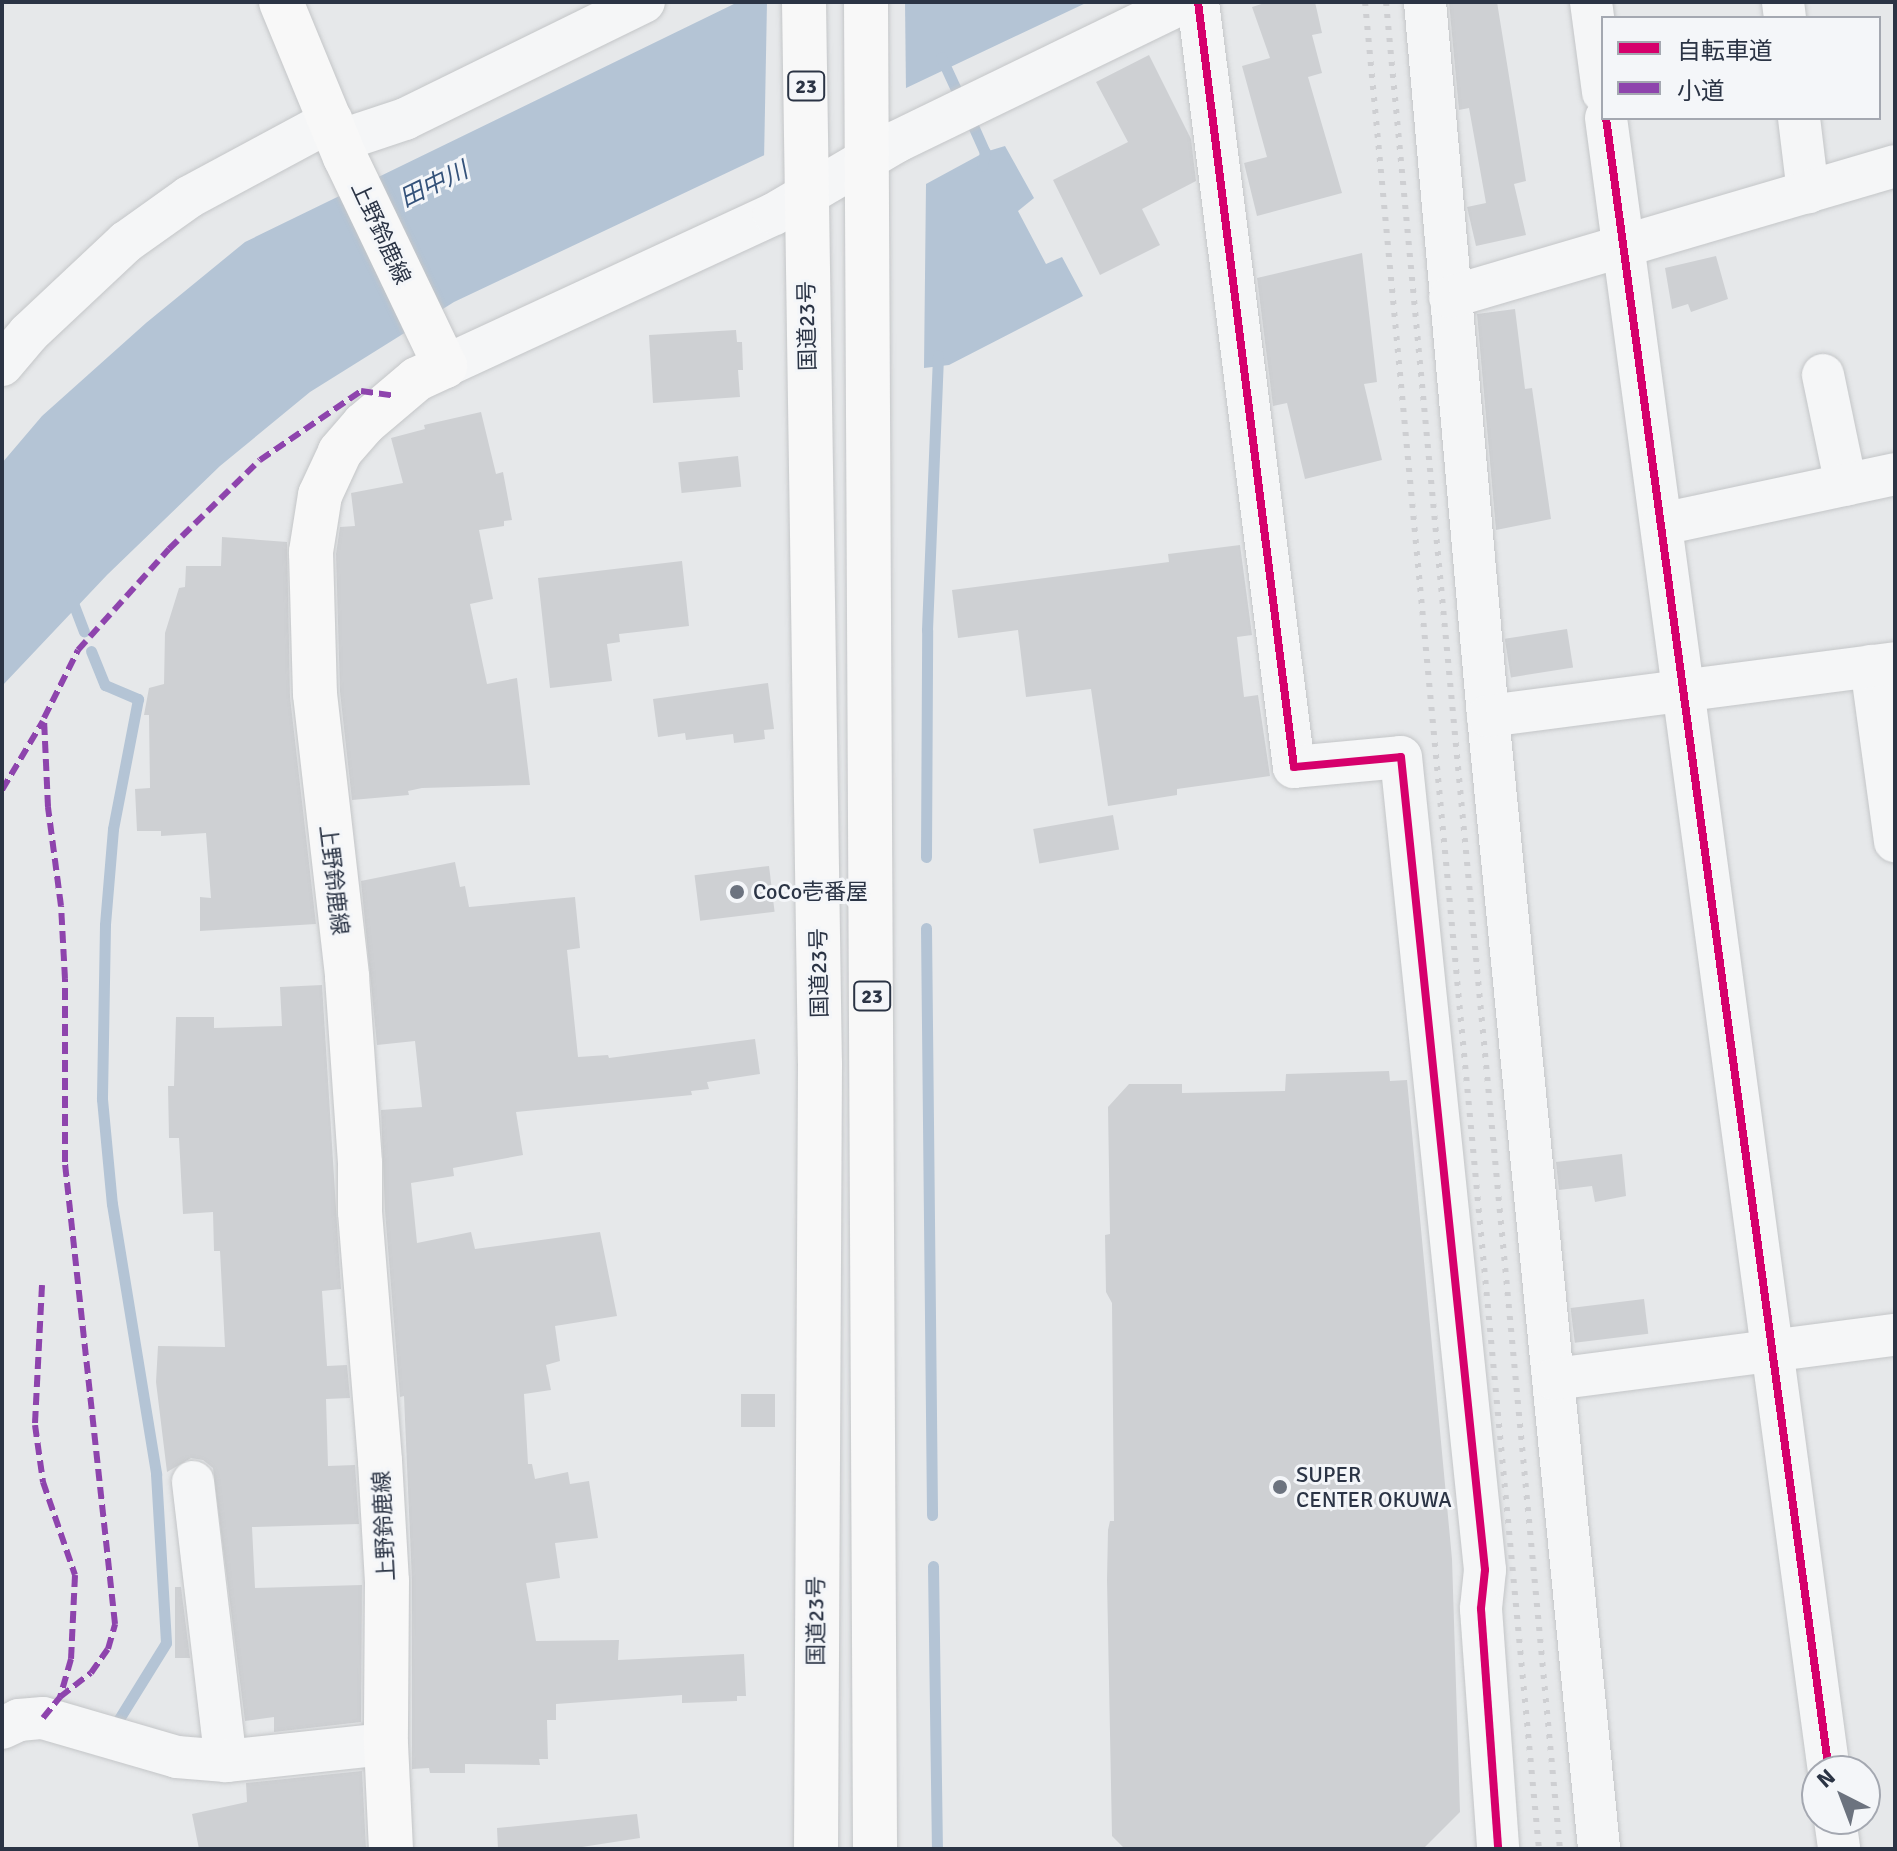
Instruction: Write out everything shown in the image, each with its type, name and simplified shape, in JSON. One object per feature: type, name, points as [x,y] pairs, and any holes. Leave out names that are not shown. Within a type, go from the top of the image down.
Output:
[{"type":"main road","name":"上野鈴鹿線","points":[[281,2],[339,140],[438,352],[417,379],[364,424],[340,452],[320,495],[311,552],[318,734],[347,977],[360,1163],[360,1212],[377,1416],[387,1595],[386,1744],[391,1849]]},
{"type":"main road","name":"国道23号","points":[[804,2],[820,1063],[816,1849]]},
{"type":"main road","name":"23","points":[[866,2],[875,1849]]},
{"type":"street","points":[[2,365],[29,333],[126,242],[189,197],[339,140],[405,119],[644,2]]},
{"type":"street","points":[[438,352],[749,226],[807,183],[867,150],[1184,2]]},
{"type":"street","points":[[1198,2],[1294,767],[1401,757],[1485,1570],[1481,1609],[1498,1849]]},
{"type":"street","points":[[1425,2],[1488,716],[1599,1849]]},
{"type":"street","points":[[1591,2],[1601,77]]},
{"type":"street","points":[[1606,120],[1827,1755]]},
{"type":"street","points":[[1799,120],[1808,192]]},
{"type":"street","points":[[1450,297],[1895,166]]},
{"type":"street","points":[[1823,375],[1846,485]]},
{"type":"street","points":[[1662,524],[1895,474]]},
{"type":"street","points":[[1488,716],[1883,665],[1895,841]]},
{"type":"street","points":[[1554,1379],[1895,1335]]},
{"type":"street","points":[[193,1482],[226,1761]]},
{"type":"street","points":[[2,1728],[19,1720],[43,1718],[177,1757],[226,1761],[386,1744]]},
{"type":"water","name":"田中川","points":[[738,2],[1088,2],[454,302],[310,392],[220,466],[107,575],[2,686],[2,463],[42,416],[146,323],[245,242]]},
{"type":"water","points":[[1005,146],[1034,198],[1018,211],[1046,264],[1062,257],[1083,296],[949,365],[924,368],[926,184],[985,152]]},
{"type":"pier","points":[[767,2],[905,2],[906,93],[764,161]]},
{"type":"building","points":[[1268,2],[1315,2],[1322,33],[1312,35],[1322,73],[1308,77],[1342,193],[1257,216],[1244,163],[1267,157],[1242,66],[1270,58],[1252,7]]},
{"type":"building","points":[[1449,2],[1497,2],[1526,181],[1514,184],[1526,235],[1476,246],[1467,207],[1486,203],[1469,108],[1459,110]]},
{"type":"building","points":[[1149,55],[1191,139],[1196,181],[1142,209],[1160,245],[1100,275],[1053,180],[1128,142],[1096,82]]},
{"type":"building","points":[[1362,253],[1377,382],[1364,384],[1382,460],[1305,479],[1287,403],[1273,406],[1257,278]]},
{"type":"building","points":[[1716,256],[1728,299],[1691,312],[1688,304],[1672,309],[1665,268]]},
{"type":"building","points":[[1515,309],[1525,389],[1532,388],[1551,519],[1496,530],[1477,314]]},
{"type":"building","points":[[736,330],[737,342],[742,342],[743,370],[738,370],[740,397],[653,403],[649,335]]},
{"type":"building","points":[[481,412],[496,474],[503,472],[512,520],[504,521],[504,526],[479,530],[493,599],[470,604],[487,684],[517,678],[530,785],[422,788],[408,791],[409,795],[352,800],[340,692],[336,554],[340,527],[355,526],[351,493],[403,483],[391,438],[425,429],[424,425]]},
{"type":"building","points":[[738,456],[741,487],[682,493],[678,462]]},
{"type":"building","points":[[222,537],[287,542],[290,697],[316,924],[200,931],[200,897],[211,898],[206,833],[161,836],[161,831],[137,831],[135,789],[150,788],[149,715],[144,715],[149,688],[164,684],[165,633],[179,588],[185,587],[186,566],[221,566]]},
{"type":"building","points":[[1240,545],[1252,635],[1237,637],[1244,697],[1258,695],[1270,776],[1177,789],[1177,795],[1108,806],[1091,689],[1026,697],[1018,630],[958,638],[952,590],[1169,562],[1168,554]]},
{"type":"building","points":[[682,561],[689,626],[619,634],[620,642],[607,644],[612,681],[550,688],[538,578]]},
{"type":"building","points":[[1567,629],[1573,668],[1511,677],[1505,639]]},
{"type":"building","points":[[768,683],[774,729],[764,730],[765,739],[734,743],[733,734],[686,740],[685,733],[658,737],[653,699]]},
{"type":"building","points":[[1113,815],[1119,849],[1039,864],[1033,829]]},
{"type":"building","points":[[455,862],[460,887],[465,886],[469,907],[575,897],[580,948],[567,950],[578,1057],[608,1055],[609,1058],[755,1039],[760,1074],[707,1082],[709,1089],[691,1091],[692,1095],[516,1112],[523,1155],[453,1168],[454,1176],[411,1183],[417,1243],[471,1232],[475,1249],[600,1232],[617,1316],[555,1326],[560,1361],[546,1365],[551,1390],[524,1394],[528,1464],[532,1464],[535,1479],[568,1472],[570,1484],[589,1481],[598,1538],[555,1543],[560,1578],[526,1583],[536,1641],[619,1640],[618,1660],[744,1654],[746,1696],[737,1696],[737,1701],[682,1703],[682,1695],[556,1704],[556,1720],[547,1720],[548,1759],[539,1759],[540,1765],[465,1764],[465,1773],[430,1773],[429,1768],[412,1769],[412,1581],[404,1396],[400,1397],[385,1211],[381,1110],[422,1107],[415,1041],[377,1045],[361,881]]},
{"type":"building","points":[[769,866],[775,912],[700,921],[695,875]]},
{"type":"building","points":[[322,985],[341,1289],[322,1291],[327,1366],[347,1365],[350,1398],[326,1399],[328,1466],[355,1465],[359,1524],[252,1527],[255,1588],[362,1585],[361,1722],[274,1732],[274,1717],[245,1721],[213,1468],[203,1460],[191,1458],[167,1472],[156,1382],[158,1346],[225,1347],[220,1251],[214,1251],[213,1212],[183,1214],[179,1138],[169,1138],[168,1086],[174,1086],[176,1017],[214,1017],[214,1028],[282,1026],[280,987]]},
{"type":"building","name":"SUPER CENTER OKUWA","points":[[1389,1071],[1390,1081],[1407,1080],[1452,1559],[1460,1812],[1423,1849],[1125,1849],[1112,1836],[1107,1580],[1108,1530],[1110,1521],[1114,1521],[1112,1303],[1106,1292],[1105,1235],[1110,1234],[1108,1107],[1129,1084],[1182,1084],[1182,1093],[1285,1091],[1286,1074]]},
{"type":"building","points":[[1622,1154],[1626,1196],[1595,1202],[1592,1186],[1559,1190],[1556,1162]]},
{"type":"building","points":[[1644,1299],[1648,1334],[1575,1343],[1571,1308]]},
{"type":"building","points":[[741,1394],[775,1394],[775,1427],[741,1427]]},
{"type":"building","points":[[175,1587],[181,1587],[190,1658],[175,1658]]},
{"type":"building","points":[[362,1771],[366,1849],[199,1849],[192,1814],[247,1802],[246,1783]]},
{"type":"building","points":[[637,1814],[640,1838],[569,1849],[498,1849],[497,1828]]},
{"type":"waterway","points":[[941,57],[959,96]]},
{"type":"waterway","points":[[970,119],[985,152],[982,166]]},
{"type":"waterway","points":[[926,857],[927,630],[938,355]]},
{"type":"waterway","points":[[70,595],[84,631]]},
{"type":"waterway","points":[[91,651],[105,685],[138,699],[113,829],[105,925],[102,1099],[112,1204],[156,1474],[166,1643],[117,1722]]},
{"type":"waterway","points":[[926,928],[932,1515]]},
{"type":"waterway","points":[[933,1566],[937,1849]]},
{"type":"railway","points":[[1365,2],[1539,1849]]},
{"type":"railway","points":[[1386,2],[1560,1849]]},
{"type":"marked path","points":[[43,1718],[60,1697],[91,1673],[108,1649],[115,1624],[65,1162],[65,979],[61,906],[48,807],[44,718],[78,650],[169,549],[260,460],[361,391],[396,396]]},
{"type":"marked path","points":[[2,790],[43,721]]},
{"type":"marked path","points":[[42,1285],[35,1425],[43,1482],[75,1575],[71,1659],[60,1697]]},
{"type":"cycle path","points":[[1198,2],[1294,767],[1401,757],[1485,1570],[1481,1609],[1498,1849]]},
{"type":"cycle path","points":[[1606,120],[1827,1755]]},
{"type":"place","name":"CoCo壱番屋","points":[[737,892]]},
{"type":"place","name":"SUPER CENTER OKUWA","points":[[1280,1487]]}]
